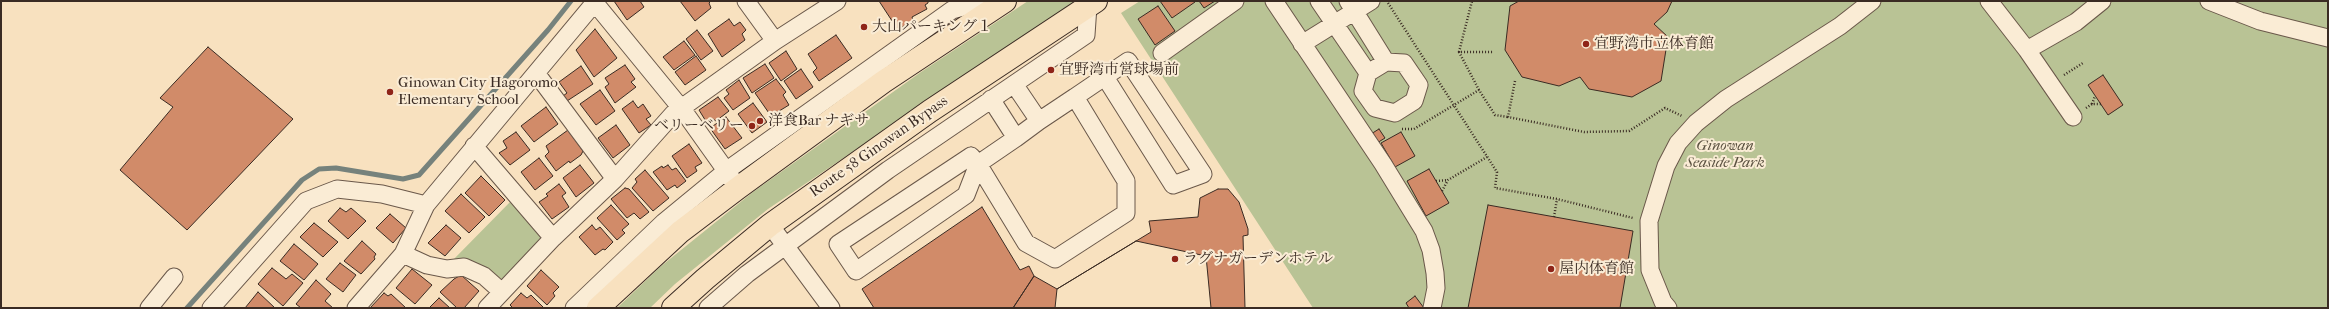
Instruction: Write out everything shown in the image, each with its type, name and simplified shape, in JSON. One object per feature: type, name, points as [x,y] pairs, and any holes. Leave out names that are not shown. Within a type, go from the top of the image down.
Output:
[{"type":"highway","points":[[598,308],[680,232],[732,179],[883,82],[1005,1]]},
{"type":"highway","name":"Route 58 Ginowan Bypass","points":[[673,308],[705,279],[770,225],[930,110],[1092,4]]},
{"type":"street","points":[[746,1],[775,41]]},
{"type":"street","points":[[487,308],[553,238],[615,179],[680,108],[775,41],[837,1]]},
{"type":"street","points":[[574,308],[664,222],[732,179],[952,10],[985,1]]},
{"type":"street","points":[[1162,53],[1235,1]]},
{"type":"street","points":[[1274,1],[1424,231],[1431,250],[1436,288],[1432,308]]},
{"type":"street","points":[[1319,1],[1368,73]]},
{"type":"street","points":[[1302,44],[1335,23],[1351,6],[1371,1]]},
{"type":"street","points":[[1668,308],[1661,297],[1650,270],[1649,221],[1666,166],[1678,143],[1696,123],[1726,99],[1840,26],[1872,1]]},
{"type":"street","points":[[1989,1],[2027,50],[2072,117]]},
{"type":"street","points":[[2027,50],[2076,22],[2102,1]]},
{"type":"street","points":[[2209,1],[2260,21],[2328,38]]},
{"type":"street","points":[[356,308],[403,254],[426,205],[595,2],[680,108],[732,179]]},
{"type":"street","points":[[708,308],[747,274],[888,170],[1086,35],[1092,4]]},
{"type":"street","points":[[1351,6],[1386,62]]},
{"type":"street","points":[[1075,97],[1126,181],[1126,213],[1056,259],[1026,242],[978,164],[971,156],[838,244],[856,271],[966,195],[978,164],[1039,121],[1128,61],[1203,174],[1173,185],[1105,77]]},
{"type":"street","points":[[1386,62],[1404,63],[1419,85],[1414,101],[1395,113],[1375,108],[1363,91],[1368,73],[1386,62]]},
{"type":"street","points":[[536,73],[615,179]]},
{"type":"street","points":[[1014,84],[1039,121]]},
{"type":"street","points":[[991,99],[1016,138]]},
{"type":"street","points":[[1348,113],[1369,100]]},
{"type":"street","points":[[474,146],[553,238]]},
{"type":"street","points":[[211,308],[306,201],[337,189],[382,194],[426,205]]},
{"type":"street","points":[[770,225],[831,308]]},
{"type":"street","points":[[403,254],[427,265],[447,268],[464,267],[484,276],[502,292]]},
{"type":"street","points":[[149,308],[174,277]]},
{"type":"path","points":[[1386,1],[1497,172],[1495,188],[1557,199],[1649,221]]},
{"type":"path","points":[[1472,1],[1459,52],[1479,90],[1495,115],[1584,132],[1629,131],[1665,108],[1696,123]]},
{"type":"path","points":[[1459,52],[1494,52]]},
{"type":"path","points":[[2050,83],[2083,63]]},
{"type":"path","points":[[1508,117],[1515,81]]},
{"type":"path","points":[[1454,105],[1479,90]]},
{"type":"path","points":[[2092,104],[2095,96]]},
{"type":"path","points":[[1436,181],[1448,180],[1487,157]]},
{"type":"path","points":[[1442,191],[1448,180]]},
{"type":"path","points":[[1554,217],[1557,199]]},
{"type":"green space","points":[[1028,1],[1076,1],[768,209],[675,284],[650,308],[617,308],[660,267],[753,192],[921,72]]},
{"type":"green space","name":"Ginowan Seaside Park","points":[[1140,1],[2328,1],[2328,308],[1313,308],[1121,13]]},
{"type":"green space","points":[[512,200],[543,237],[502,279],[474,262],[463,259],[452,261]]},
{"type":"building","points":[[614,1],[640,1],[644,7],[627,20]]},
{"type":"building","points":[[680,1],[711,1],[709,3],[711,8],[695,21]]},
{"type":"building","points":[[879,1],[928,1],[928,3],[925,5],[927,9],[912,17],[913,20],[898,30]]},
{"type":"building","points":[[1160,1],[1194,1],[1195,2],[1172,18]]},
{"type":"building","points":[[1199,1],[1215,1],[1204,8]]},
{"type":"building","name":"宜野湾市立体育館","points":[[1519,1],[1672,1],[1667,12],[1654,24],[1668,37],[1661,81],[1632,97],[1589,89],[1580,77],[1559,86],[1522,77],[1505,50],[1510,6]]},
{"type":"building","points":[[1158,6],[1175,31],[1155,45],[1138,19]]},
{"type":"building","points":[[729,19],[734,26],[740,22],[746,30],[742,34],[745,40],[722,57],[708,34]]},
{"type":"building","points":[[595,29],[617,58],[594,77],[576,50]]},
{"type":"building","points":[[697,30],[713,51],[701,60],[686,39]]},
{"type":"building","points":[[836,35],[852,58],[819,81],[813,72],[817,68],[808,54]]},
{"type":"building","points":[[684,41],[695,55],[674,70],[663,57]]},
{"type":"building","points":[[208,47],[293,119],[187,230],[120,170],[173,107],[160,98]]},
{"type":"building","points":[[786,51],[797,69],[781,81],[769,63]]},
{"type":"building","points":[[696,56],[706,70],[685,85],[675,72]]},
{"type":"building","points":[[765,64],[774,78],[752,93],[743,78]]},
{"type":"building","points":[[625,65],[635,79],[631,82],[636,87],[615,103],[605,87],[609,84],[605,78]]},
{"type":"building","points":[[581,66],[593,84],[567,101],[563,96],[567,93],[559,82]]},
{"type":"building","points":[[801,69],[813,87],[796,99],[784,81]]},
{"type":"building","points":[[2103,75],[2123,105],[2108,115],[2088,85]]},
{"type":"building","points":[[776,79],[786,92],[783,95],[789,105],[771,116],[755,93]]},
{"type":"building","points":[[739,80],[750,98],[733,110],[724,98],[729,94],[726,90]]},
{"type":"building","points":[[600,90],[615,111],[596,125],[580,104]]},
{"type":"building","points":[[718,97],[729,111],[716,121],[713,119],[707,123],[699,110]]},
{"type":"building","points":[[633,101],[638,108],[643,104],[651,116],[646,119],[651,125],[639,133],[622,109]]},
{"type":"building","points":[[753,103],[767,122],[752,133],[738,114]]},
{"type":"building","points":[[546,107],[558,124],[534,142],[521,126]]},
{"type":"building","points":[[726,117],[742,138],[725,149],[710,128]]},
{"type":"building","points":[[616,125],[630,145],[613,158],[598,138]]},
{"type":"building","points":[[1379,129],[1385,138],[1377,143],[1371,134]]},
{"type":"building","points":[[568,130],[583,151],[581,155],[570,163],[569,161],[556,171],[545,156],[549,152],[546,146]]},
{"type":"building","points":[[516,132],[530,150],[510,165],[499,153],[507,148],[503,141]]},
{"type":"building","points":[[1401,132],[1415,156],[1395,167],[1381,143]]},
{"type":"building","points":[[689,144],[702,163],[695,167],[697,171],[687,178],[672,156]]},
{"type":"building","points":[[539,158],[553,176],[535,190],[521,172]]},
{"type":"building","points":[[580,165],[594,183],[576,197],[563,178]]},
{"type":"building","points":[[668,165],[672,170],[676,168],[686,181],[677,188],[675,185],[667,190],[653,172],[662,166],[663,168]]},
{"type":"building","points":[[1429,169],[1449,203],[1426,216],[1407,181]]},
{"type":"building","points":[[645,170],[669,198],[653,211],[632,188],[637,182],[635,179]]},
{"type":"building","points":[[481,176],[505,200],[489,216],[465,193]]},
{"type":"building","points":[[559,184],[566,193],[562,196],[569,207],[552,219],[539,202],[548,196],[546,194]]},
{"type":"building","points":[[625,188],[629,189],[649,212],[640,219],[634,213],[627,218],[611,199]]},
{"type":"building","name":"ラグナガーデンホテル","points":[[1218,189],[1228,189],[1239,202],[1248,229],[1248,235],[1243,236],[1245,308],[1013,308],[1034,276],[1057,289],[1151,232],[1149,221],[1198,217],[1200,198]]},
{"type":"building","points":[[461,194],[485,217],[469,233],[445,211]]},
{"type":"building","points":[[611,205],[629,224],[622,230],[625,233],[617,240],[597,218]]},
{"type":"building","name":"屋内体育館","points":[[1488,205],[1633,231],[1620,308],[1468,308]]},
{"type":"building","points":[[982,207],[1020,270],[1029,266],[1034,276],[1013,308],[874,308],[862,289]]},
{"type":"building","points":[[340,208],[346,212],[351,208],[366,221],[348,239],[328,221]]},
{"type":"building","points":[[390,214],[406,228],[393,243],[376,228]]},
{"type":"building","points":[[314,223],[338,242],[323,257],[300,237]]},
{"type":"building","points":[[446,225],[461,238],[445,256],[428,243]]},
{"type":"building","points":[[592,225],[596,230],[600,227],[613,242],[605,250],[603,249],[595,255],[579,237]]},
{"type":"building","points":[[362,241],[376,254],[374,257],[375,259],[361,274],[344,261]]},
{"type":"building","points":[[1136,241],[1206,256],[1211,308],[1055,308],[1057,289]]},
{"type":"building","points":[[294,244],[318,264],[304,280],[280,261]]},
{"type":"building","points":[[340,263],[356,275],[343,292],[326,279]]},
{"type":"building","points":[[272,268],[286,279],[292,274],[303,283],[283,306],[258,284]]},
{"type":"building","points":[[412,269],[432,285],[415,304],[396,288]]},
{"type":"building","points":[[541,270],[559,287],[553,293],[555,296],[547,305],[527,286]]},
{"type":"building","points":[[461,275],[479,291],[464,308],[457,308],[440,292],[454,279]]},
{"type":"building","points":[[316,280],[331,294],[325,301],[333,308],[301,308],[296,304]]},
{"type":"building","points":[[258,292],[275,308],[245,308]]},
{"type":"building","points":[[384,293],[388,296],[391,294],[406,308],[370,308]]},
{"type":"building","points":[[521,293],[527,298],[531,295],[544,308],[513,308],[510,305]]},
{"type":"building","points":[[1415,296],[1424,308],[1409,308],[1406,303]]},
{"type":"building","points":[[439,298],[450,308],[429,308]]},
{"type":"waterway","points":[[187,308],[302,180],[319,169],[336,168],[403,179],[419,175],[548,30],[571,1]]},
{"type":"place","name":"大山パーキング１","points":[[864,27]]},
{"type":"place","name":"宜野湾市立体育館","points":[[1586,44]]},
{"type":"place","name":"宜野湾市営球場前","points":[[1051,70]]},
{"type":"place","name":"Ginowan City Hagoromo Elementary School","points":[[390,92]]},
{"type":"place","name":"洋食Bar ナギサ","points":[[760,121]]},
{"type":"place","name":"ベリーベリー","points":[[752,126]]},
{"type":"place","name":"ラグナガーデンホテル","points":[[1175,259]]},
{"type":"place","name":"屋内体育館","points":[[1551,269]]}]
